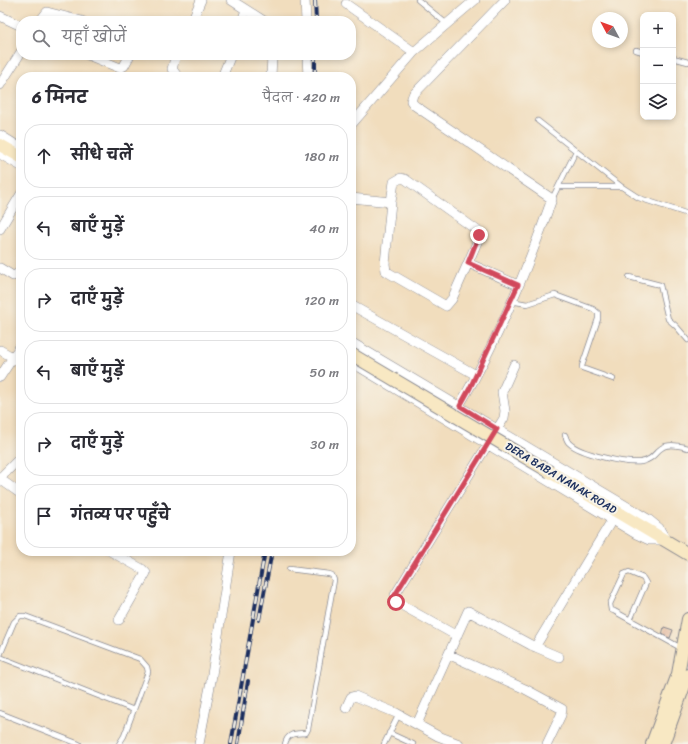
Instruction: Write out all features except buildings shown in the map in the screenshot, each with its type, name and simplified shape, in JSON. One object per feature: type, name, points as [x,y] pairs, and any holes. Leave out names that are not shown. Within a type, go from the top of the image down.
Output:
[{"type":"main road","points":[[0,145],[16,154]]},
{"type":"main road","name":"DERA BABA NANAK ROAD","points":[[356,357],[688,554]]},
{"type":"main road","points":[[652,744],[678,674],[688,619]]},
{"type":"main road","points":[[663,744],[688,675]]},
{"type":"street","points":[[194,16],[201,0]]},
{"type":"street","points":[[231,0],[256,16]]},
{"type":"street","points":[[305,0],[306,16]]},
{"type":"street","points":[[356,119],[414,52],[448,25],[475,0]]},
{"type":"street","points":[[460,406],[511,301],[552,199],[414,105],[411,101],[413,95],[505,0]]},
{"type":"street","points":[[346,4],[414,52]]},
{"type":"street","points":[[244,16],[246,10]]},
{"type":"street","points":[[44,16],[47,12],[63,16]]},
{"type":"street","points":[[0,16],[16,24]]},
{"type":"street","points":[[0,86],[16,60]]},
{"type":"street","points":[[100,60],[120,68],[124,66],[127,60]]},
{"type":"street","points":[[174,72],[172,69],[175,60]]},
{"type":"street","points":[[224,72],[229,60]]},
{"type":"street","points":[[270,72],[272,60]]},
{"type":"street","points":[[307,60],[308,72]]},
{"type":"street","points":[[0,135],[16,145]]},
{"type":"street","points":[[0,154],[16,163]]},
{"type":"street","points":[[397,180],[405,180],[476,228],[479,235],[468,263],[452,299],[446,306],[386,271],[385,264],[394,182],[397,180]]},
{"type":"street","points":[[356,198],[391,202]]},
{"type":"street","points":[[0,229],[16,202]]},
{"type":"street","points":[[468,263],[518,285]]},
{"type":"street","points":[[0,268],[13,276],[16,274]]},
{"type":"street","points":[[356,308],[476,375]]},
{"type":"street","points":[[356,345],[648,518],[659,528],[666,540]]},
{"type":"street","points":[[0,350],[16,359]]},
{"type":"street","points":[[0,377],[16,352]]},
{"type":"street","points":[[356,365],[612,520],[644,538],[666,540]]},
{"type":"street","points":[[457,636],[400,605],[394,599],[504,418],[505,411],[502,392],[514,365]]},
{"type":"street","points":[[16,462],[0,478],[16,490]]},
{"type":"street","points":[[535,647],[612,520]]},
{"type":"street","points":[[119,556],[142,569],[146,573],[119,620]]},
{"type":"street","points":[[199,744],[211,681],[230,556]]},
{"type":"street","points":[[417,724],[450,654],[466,614],[470,611],[535,647],[559,658]]},
{"type":"street","points":[[450,654],[525,689],[562,709],[561,715],[547,744]]},
{"type":"street","points":[[346,708],[353,696],[399,714],[438,736],[457,744]]},
{"type":"lane","points":[[418,0],[448,25]]},
{"type":"lane","points":[[636,50],[640,51]]},
{"type":"lane","points":[[676,59],[688,62]]},
{"type":"lane","points":[[538,121],[622,187],[639,198],[688,214]]},
{"type":"lane","points":[[552,199],[576,151]]},
{"type":"lane","points":[[558,187],[622,187]]},
{"type":"lane","points":[[629,277],[660,285],[668,319],[688,340]]},
{"type":"lane","points":[[511,301],[527,304],[555,295],[562,296],[593,309],[598,313],[598,319],[582,368],[613,379]]},
{"type":"lane","points":[[565,435],[569,444],[588,453],[633,462],[648,460],[662,447],[669,444],[688,448]]},
{"type":"lane","points":[[285,744],[286,739],[292,734],[306,732],[308,729],[334,580],[332,575],[329,574],[289,569]]},
{"type":"lane","points":[[630,620],[646,583],[643,578],[629,572],[624,574],[610,607],[630,620],[683,648]]},
{"type":"lane","points":[[119,744],[124,736],[134,710],[148,672],[147,667],[140,659],[26,616],[20,616],[14,622],[0,656],[134,710]]},
{"type":"lane","points":[[0,713],[79,744]]},
{"type":"lane","points":[[384,744],[399,714]]},
{"type":"lane","points":[[389,733],[413,744]]},
{"type":"railway","points":[[315,0],[316,16]]},
{"type":"railway","points":[[315,60],[315,72]]},
{"type":"railway","points":[[231,744],[264,556]]},
{"type":"railway","points":[[259,620],[271,556]]},
{"type":"railway","points":[[238,744],[248,681]]},
{"type":"route","points":[[396,602],[394,599],[395,595],[497,429],[460,406],[470,388],[518,285],[468,263],[479,235]]}]
